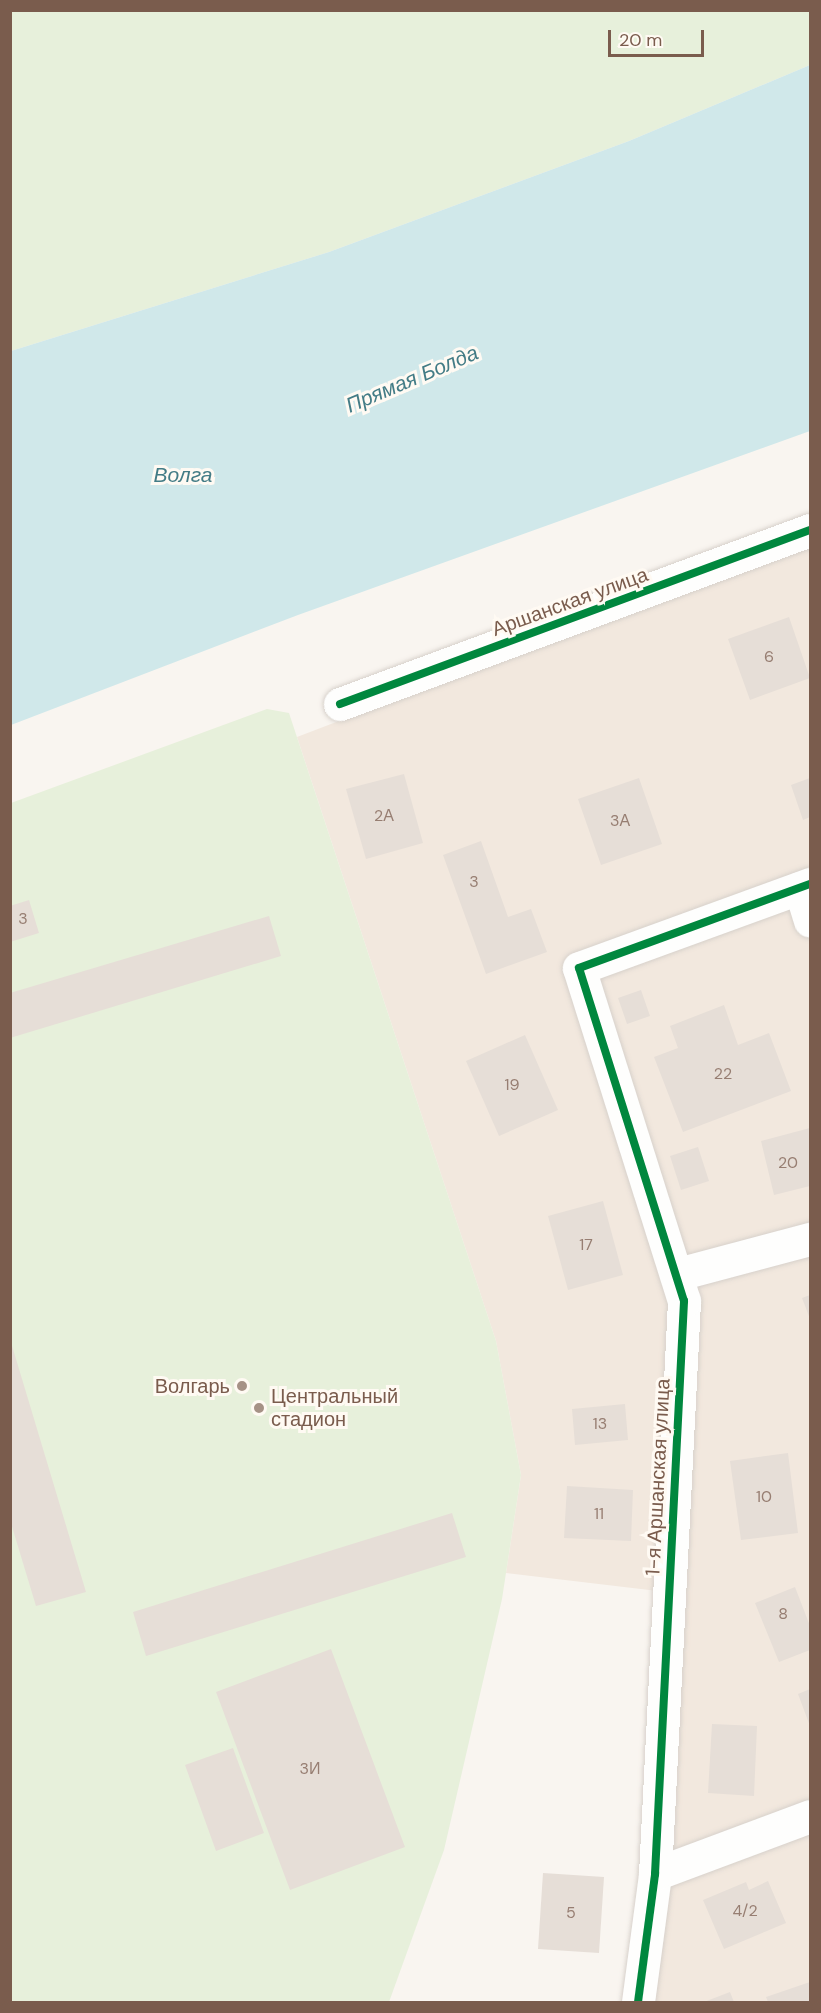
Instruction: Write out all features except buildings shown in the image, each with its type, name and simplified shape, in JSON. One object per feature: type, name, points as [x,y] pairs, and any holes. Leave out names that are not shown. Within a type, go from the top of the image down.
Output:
[{"type":"street","name":"Аршанская улица","points":[[340,704],[810,530]]},
{"type":"street","points":[[805,886],[810,920]]},
{"type":"street","name":"1-я Аршанская улица","points":[[638,2002],[655,1874],[684,1301],[678,1274],[579,968],[805,886]]},
{"type":"street","points":[[678,1274],[810,1239]]},
{"type":"street","points":[[655,1874],[810,1816]]},
{"type":"shaded area","points":[[810,541],[810,2002],[645,2002],[683,1594],[506,1573],[521,1475],[496,1341],[297,737]]},
{"type":"green space","points":[[10,11],[810,11],[810,65],[629,141],[329,252],[11,351]]},
{"type":"green space","name":"Центральный стадион","points":[[267,709],[289,713],[496,1341],[521,1475],[502,1599],[444,1850],[389,2002],[11,2002],[11,803]]},
{"type":"water","name":"Волга","points":[[810,65],[810,431],[298,615],[11,725],[11,351],[329,252],[629,141]]},
{"type":"cycle path","points":[[340,704],[810,530]]},
{"type":"cycle path","points":[[638,2002],[655,1874],[684,1301],[579,968],[810,884]]},
{"type":"place","name":"Волгарь","points":[[242,1386]]},
{"type":"place","name":"Центральный стадион","points":[[259,1408]]},
{"type":"water label","name":"Прямая Болда","points":[[412,379]]}]
